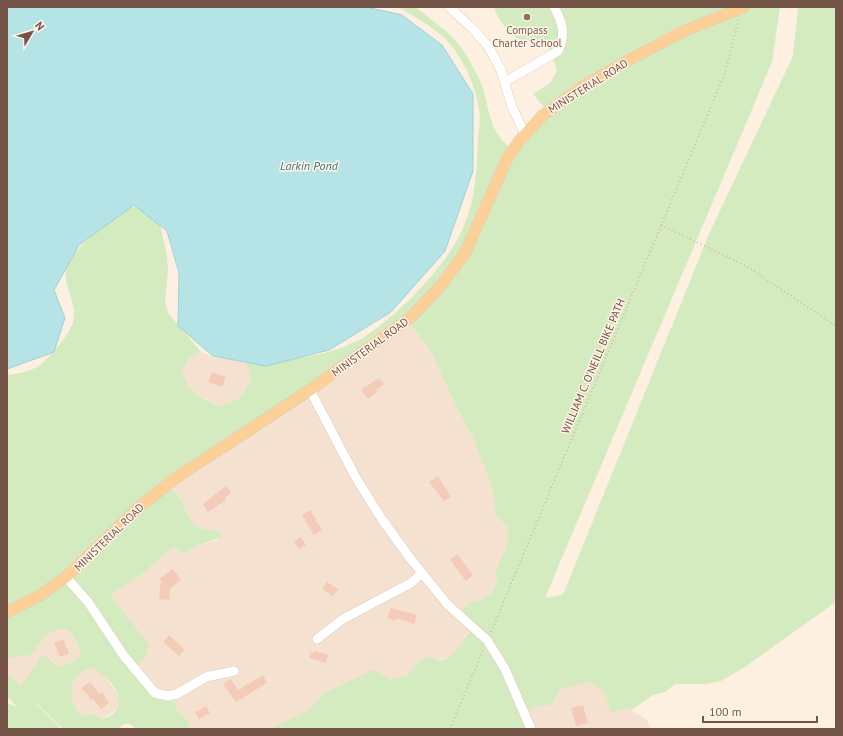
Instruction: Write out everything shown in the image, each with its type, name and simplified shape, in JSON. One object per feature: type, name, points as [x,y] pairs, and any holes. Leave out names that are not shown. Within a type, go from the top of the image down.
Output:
[{"type":"main road","name":"MINISTERIAL ROAD","points":[[7,612],[39,596],[66,577],[152,496],[310,390],[411,318],[435,292],[465,253],[503,167],[525,134],[543,115],[562,100],[624,63],[684,32],[743,7]]},
{"type":"street","points":[[449,7],[472,28],[488,46],[505,82],[512,107],[525,134]]},
{"type":"street","points":[[505,82],[558,51],[562,44],[564,27],[554,7]]},
{"type":"street","points":[[310,390],[356,476],[381,518],[447,604],[487,640],[505,669],[532,729]]},
{"type":"street","points":[[317,639],[344,619],[411,583],[422,573]]},
{"type":"street","points":[[66,577],[88,602],[124,656],[155,693],[168,696],[172,695],[206,677],[234,671]]},
{"type":"path","name":"WILLIAM C. O'NEILL BIKE PATH","points":[[450,729],[725,73],[743,7]]},
{"type":"path","points":[[660,225],[748,267],[836,326]]},
{"type":"shaded area","points":[[410,324],[430,350],[461,416],[472,435],[492,487],[496,515],[507,527],[507,546],[495,571],[497,583],[491,593],[481,600],[471,602],[473,628],[466,634],[456,653],[450,657],[417,663],[408,676],[391,680],[375,671],[325,693],[305,712],[269,729],[190,729],[186,719],[177,710],[172,693],[164,695],[145,685],[110,594],[137,578],[173,547],[181,552],[187,552],[196,546],[219,540],[214,530],[210,531],[196,526],[186,514],[184,504],[169,485]]},
{"type":"shaded area","points":[[201,352],[215,358],[230,359],[246,363],[251,379],[242,397],[234,403],[219,406],[192,392],[186,383],[182,371],[189,359]]},
{"type":"shaded area","points":[[62,627],[73,634],[81,652],[78,659],[60,667],[55,666],[50,658],[36,664],[32,673],[21,685],[7,673],[7,659],[21,655],[30,656],[33,649],[42,643],[45,636]]},
{"type":"shaded area","points":[[92,667],[103,673],[121,702],[117,709],[101,719],[92,714],[84,716],[77,711],[71,699],[73,693],[71,685],[80,673]]},
{"type":"shaded area","points":[[589,682],[605,693],[611,713],[626,708],[631,710],[647,720],[650,729],[531,729],[525,713],[538,706],[551,705],[561,689]]},
{"type":"green space","points":[[398,7],[416,7],[449,34],[461,46],[480,82],[494,128],[498,135],[511,148],[547,111],[533,94],[550,83],[557,71],[548,48],[535,39],[526,42],[516,37],[502,23],[494,7],[780,7],[772,62],[545,598],[563,595],[709,234],[793,56],[798,7],[836,7],[836,602],[745,667],[721,681],[706,684],[675,684],[665,692],[653,695],[631,710],[626,708],[611,713],[605,693],[589,682],[561,689],[551,705],[538,706],[525,713],[531,729],[269,729],[305,712],[325,693],[369,672],[375,670],[391,680],[407,676],[417,663],[428,657],[444,659],[450,656],[455,652],[473,628],[461,611],[471,602],[481,600],[491,593],[497,583],[495,571],[507,546],[507,527],[496,515],[492,487],[472,435],[461,416],[430,350],[410,324],[169,485],[184,504],[186,514],[196,526],[210,531],[216,529],[222,537],[196,546],[187,552],[181,552],[173,547],[137,578],[110,595],[149,645],[146,655],[133,673],[147,687],[172,693],[177,710],[186,719],[190,729],[136,729],[130,724],[123,724],[119,729],[63,729],[21,688],[61,729],[39,729],[34,725],[38,729],[7,729],[7,703],[17,707],[7,696],[7,673],[21,685],[43,654],[55,665],[60,667],[78,659],[81,652],[69,630],[59,629],[45,636],[30,656],[21,655],[7,659],[7,375],[37,367],[46,360],[67,335],[73,321],[74,310],[66,278],[69,259],[113,211],[139,206],[160,224],[167,255],[168,270],[165,300],[168,313],[201,352],[189,359],[182,371],[188,385],[196,394],[219,406],[240,398],[245,391],[251,379],[246,363],[292,359],[322,354],[351,344],[377,328],[406,303],[434,273],[456,243],[471,206],[476,172],[480,119],[477,99],[471,80],[456,52],[438,33]],"holes":[[[92,667],[100,672],[113,686],[118,694],[119,701],[118,709],[112,715],[101,719],[92,714],[84,716],[77,711],[71,699],[73,693],[71,685],[80,673]]]},
{"type":"water","name":"Larkin Pond","points":[[7,7],[366,7],[402,15],[442,45],[473,94],[473,171],[445,251],[391,312],[329,350],[266,366],[213,356],[178,326],[179,273],[167,231],[134,205],[79,245],[54,290],[65,318],[54,352],[7,369]]},
{"type":"building","points":[[212,372],[226,377],[222,387],[208,382]]},
{"type":"building","points":[[379,378],[384,384],[368,399],[361,390]]},
{"type":"building","points":[[438,476],[451,497],[444,501],[429,482]]},
{"type":"building","points":[[226,486],[231,493],[225,498],[226,500],[208,512],[203,504]]},
{"type":"building","points":[[310,510],[322,530],[314,535],[302,515]]},
{"type":"building","points":[[301,537],[306,545],[299,549],[294,541]]},
{"type":"building","points":[[457,554],[473,575],[466,581],[450,560]]},
{"type":"building","points":[[173,569],[181,580],[170,589],[169,600],[159,599],[161,581],[159,579]]},
{"type":"building","points":[[327,582],[338,589],[333,596],[322,589]]},
{"type":"building","points":[[391,608],[417,615],[414,624],[397,618],[396,621],[387,618]]},
{"type":"building","points":[[169,635],[185,650],[179,656],[163,642]]},
{"type":"building","points":[[63,639],[69,653],[60,657],[54,643]]},
{"type":"building","points":[[315,651],[328,655],[326,663],[309,658],[311,652],[315,653]]},
{"type":"building","points":[[263,675],[267,683],[236,702],[223,684],[231,679],[238,690]]},
{"type":"building","points":[[90,682],[99,694],[102,692],[109,703],[101,709],[81,688]]},
{"type":"building","points":[[583,705],[588,723],[576,726],[571,708]]},
{"type":"building","points":[[206,706],[210,713],[199,719],[195,712]]},
{"type":"place","name":"Compass Charter School","points":[[527,17]]}]
